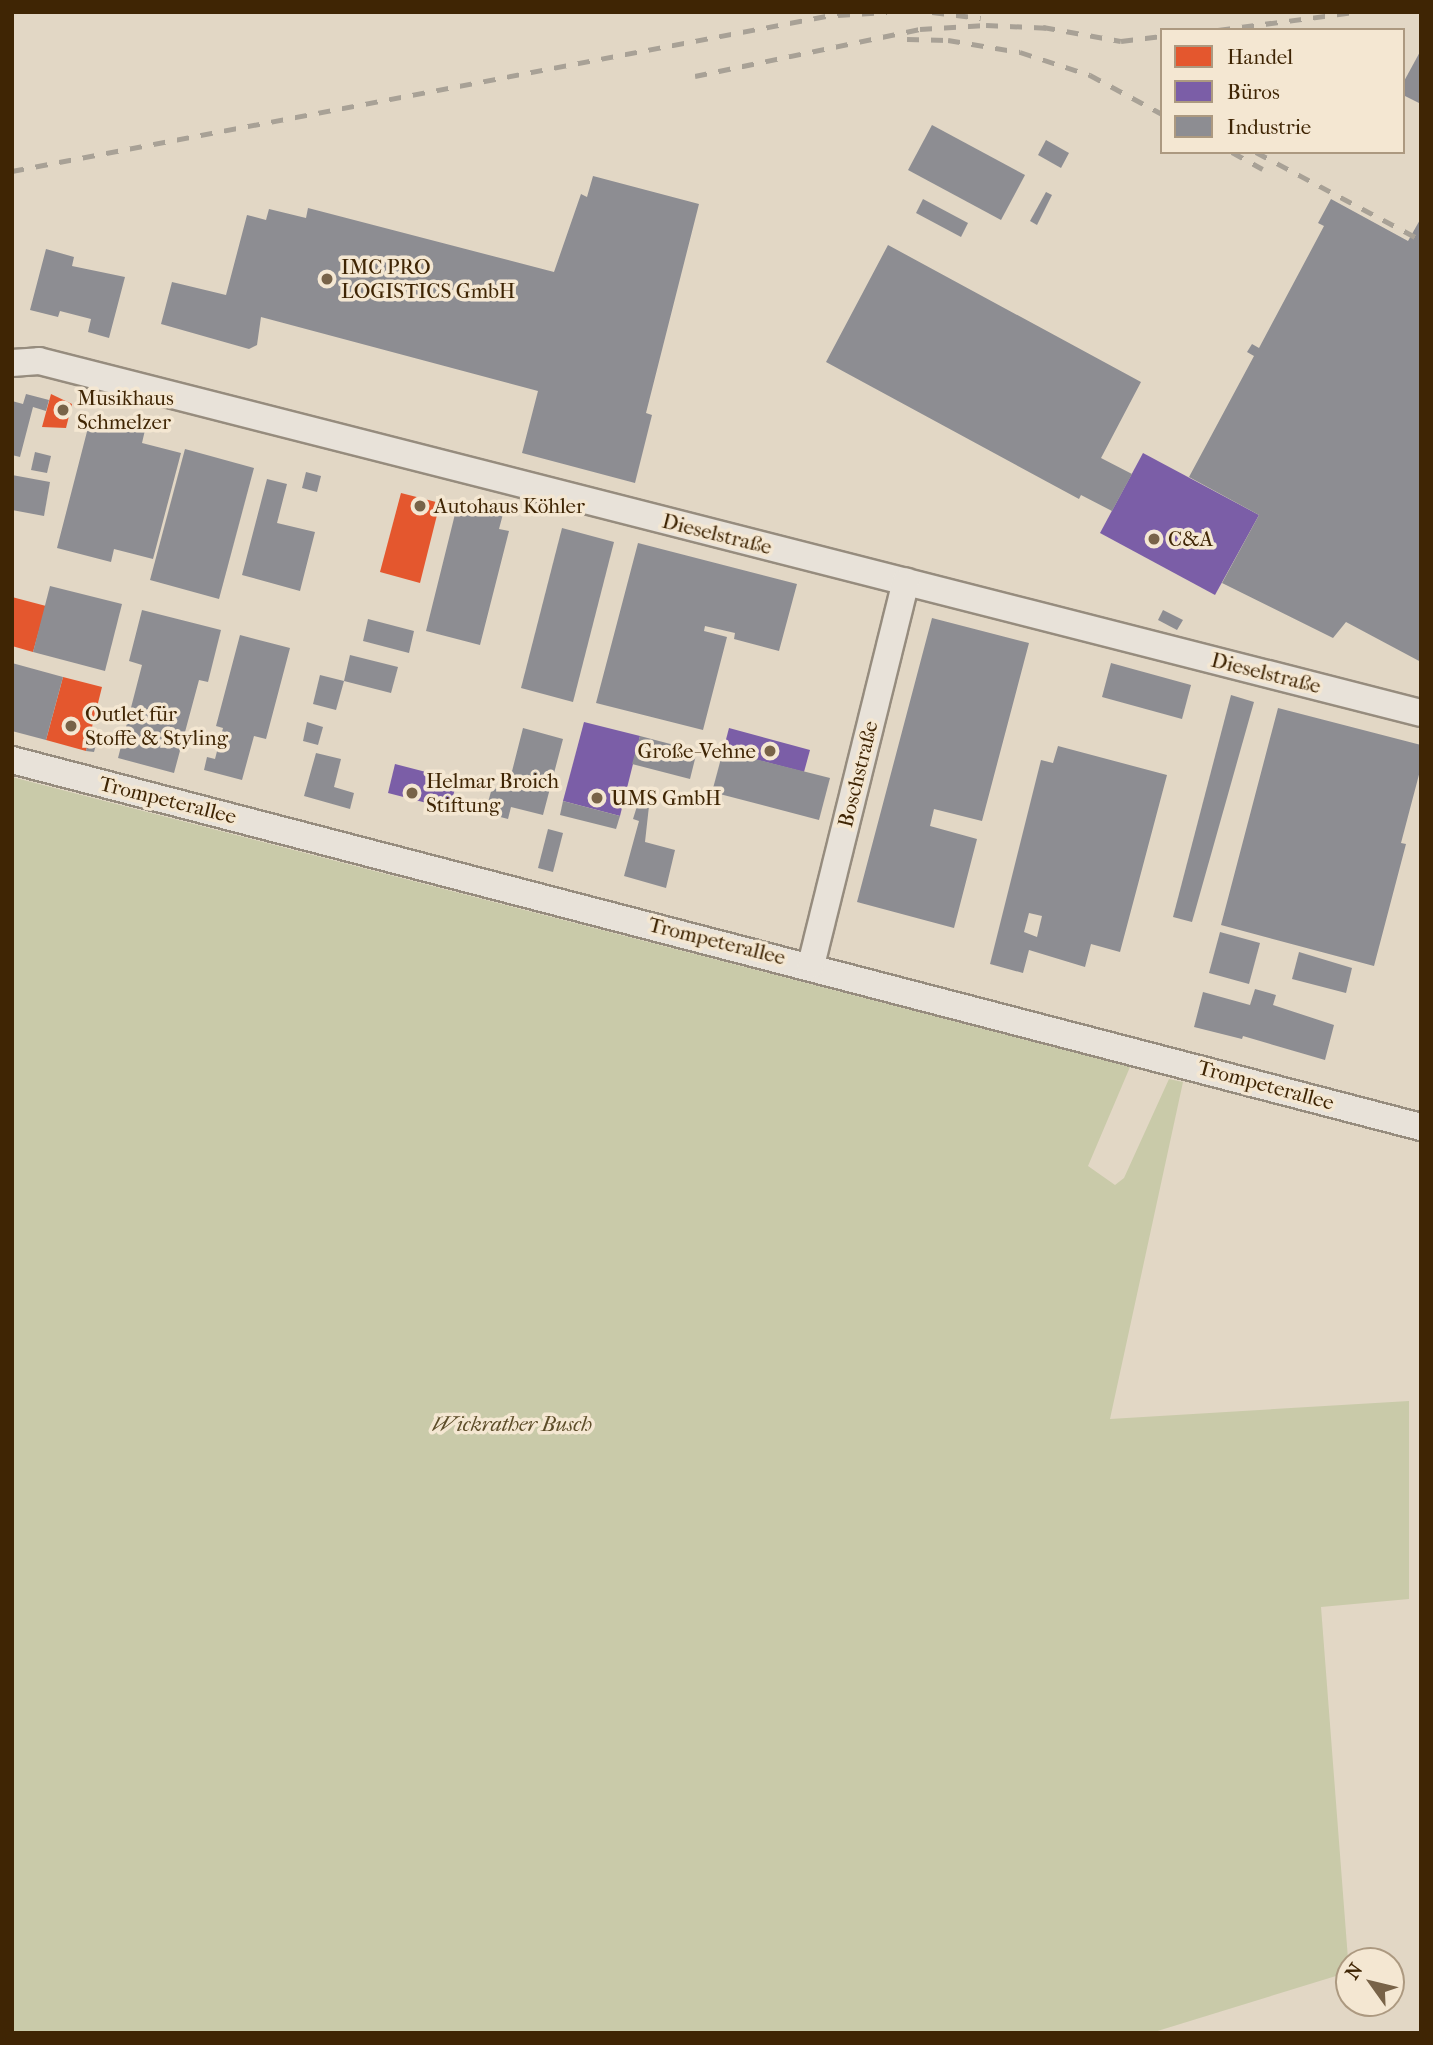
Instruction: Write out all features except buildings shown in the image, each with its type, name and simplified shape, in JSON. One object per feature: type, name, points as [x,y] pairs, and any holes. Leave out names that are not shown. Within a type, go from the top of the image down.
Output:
[{"type":"street","name":"Dieselstraße","points":[[12,363],[39,361],[1421,713]]},
{"type":"street","name":"Boschstraße","points":[[811,965],[906,582]]},
{"type":"street","name":"Trompeterallee","points":[[12,761],[811,965],[1421,1127]]},
{"type":"green space","name":"Wickrather Busch","points":[[12,777],[1130,1067],[1088,1166],[1115,1185],[1124,1178],[1169,1079],[1183,1082],[1110,1419],[1409,1401],[1409,1599],[1321,1607],[1347,1947],[1335,1947],[1335,1976],[1151,2033],[12,2033]]},
{"type":"railway","points":[[12,171],[847,12]]},
{"type":"railway","points":[[838,15],[887,12]]},
{"type":"railway","points":[[932,12],[981,18]]},
{"type":"railway","points":[[1233,28],[1354,12]]},
{"type":"railway","points":[[695,76],[920,29],[986,25],[1051,28]]},
{"type":"railway","points":[[1043,27],[1121,41],[1160,36]]},
{"type":"railway","points":[[907,39],[948,40],[1020,52],[1090,75],[1160,113]]},
{"type":"railway","points":[[1236,154],[1263,169]]},
{"type":"railway","points":[[1260,154],[1421,240]]},
{"type":"place","name":"IMC PRO LOGISTICS GmbH","points":[[327,279]]},
{"type":"place","name":"Musikhaus Schmelzer","points":[[63,410]]},
{"type":"place","name":"Autohaus Köhler","points":[[420,506]]},
{"type":"place","name":"C&A","points":[[1154,539]]},
{"type":"place","name":"Outlet für Stoffe & Styling","points":[[71,726]]},
{"type":"place","name":"Große-Vehne","points":[[770,751]]},
{"type":"place","name":"Helmar Broich Stiftung","points":[[412,793]]},
{"type":"place","name":"UMS GmbH","points":[[597,798]]}]
